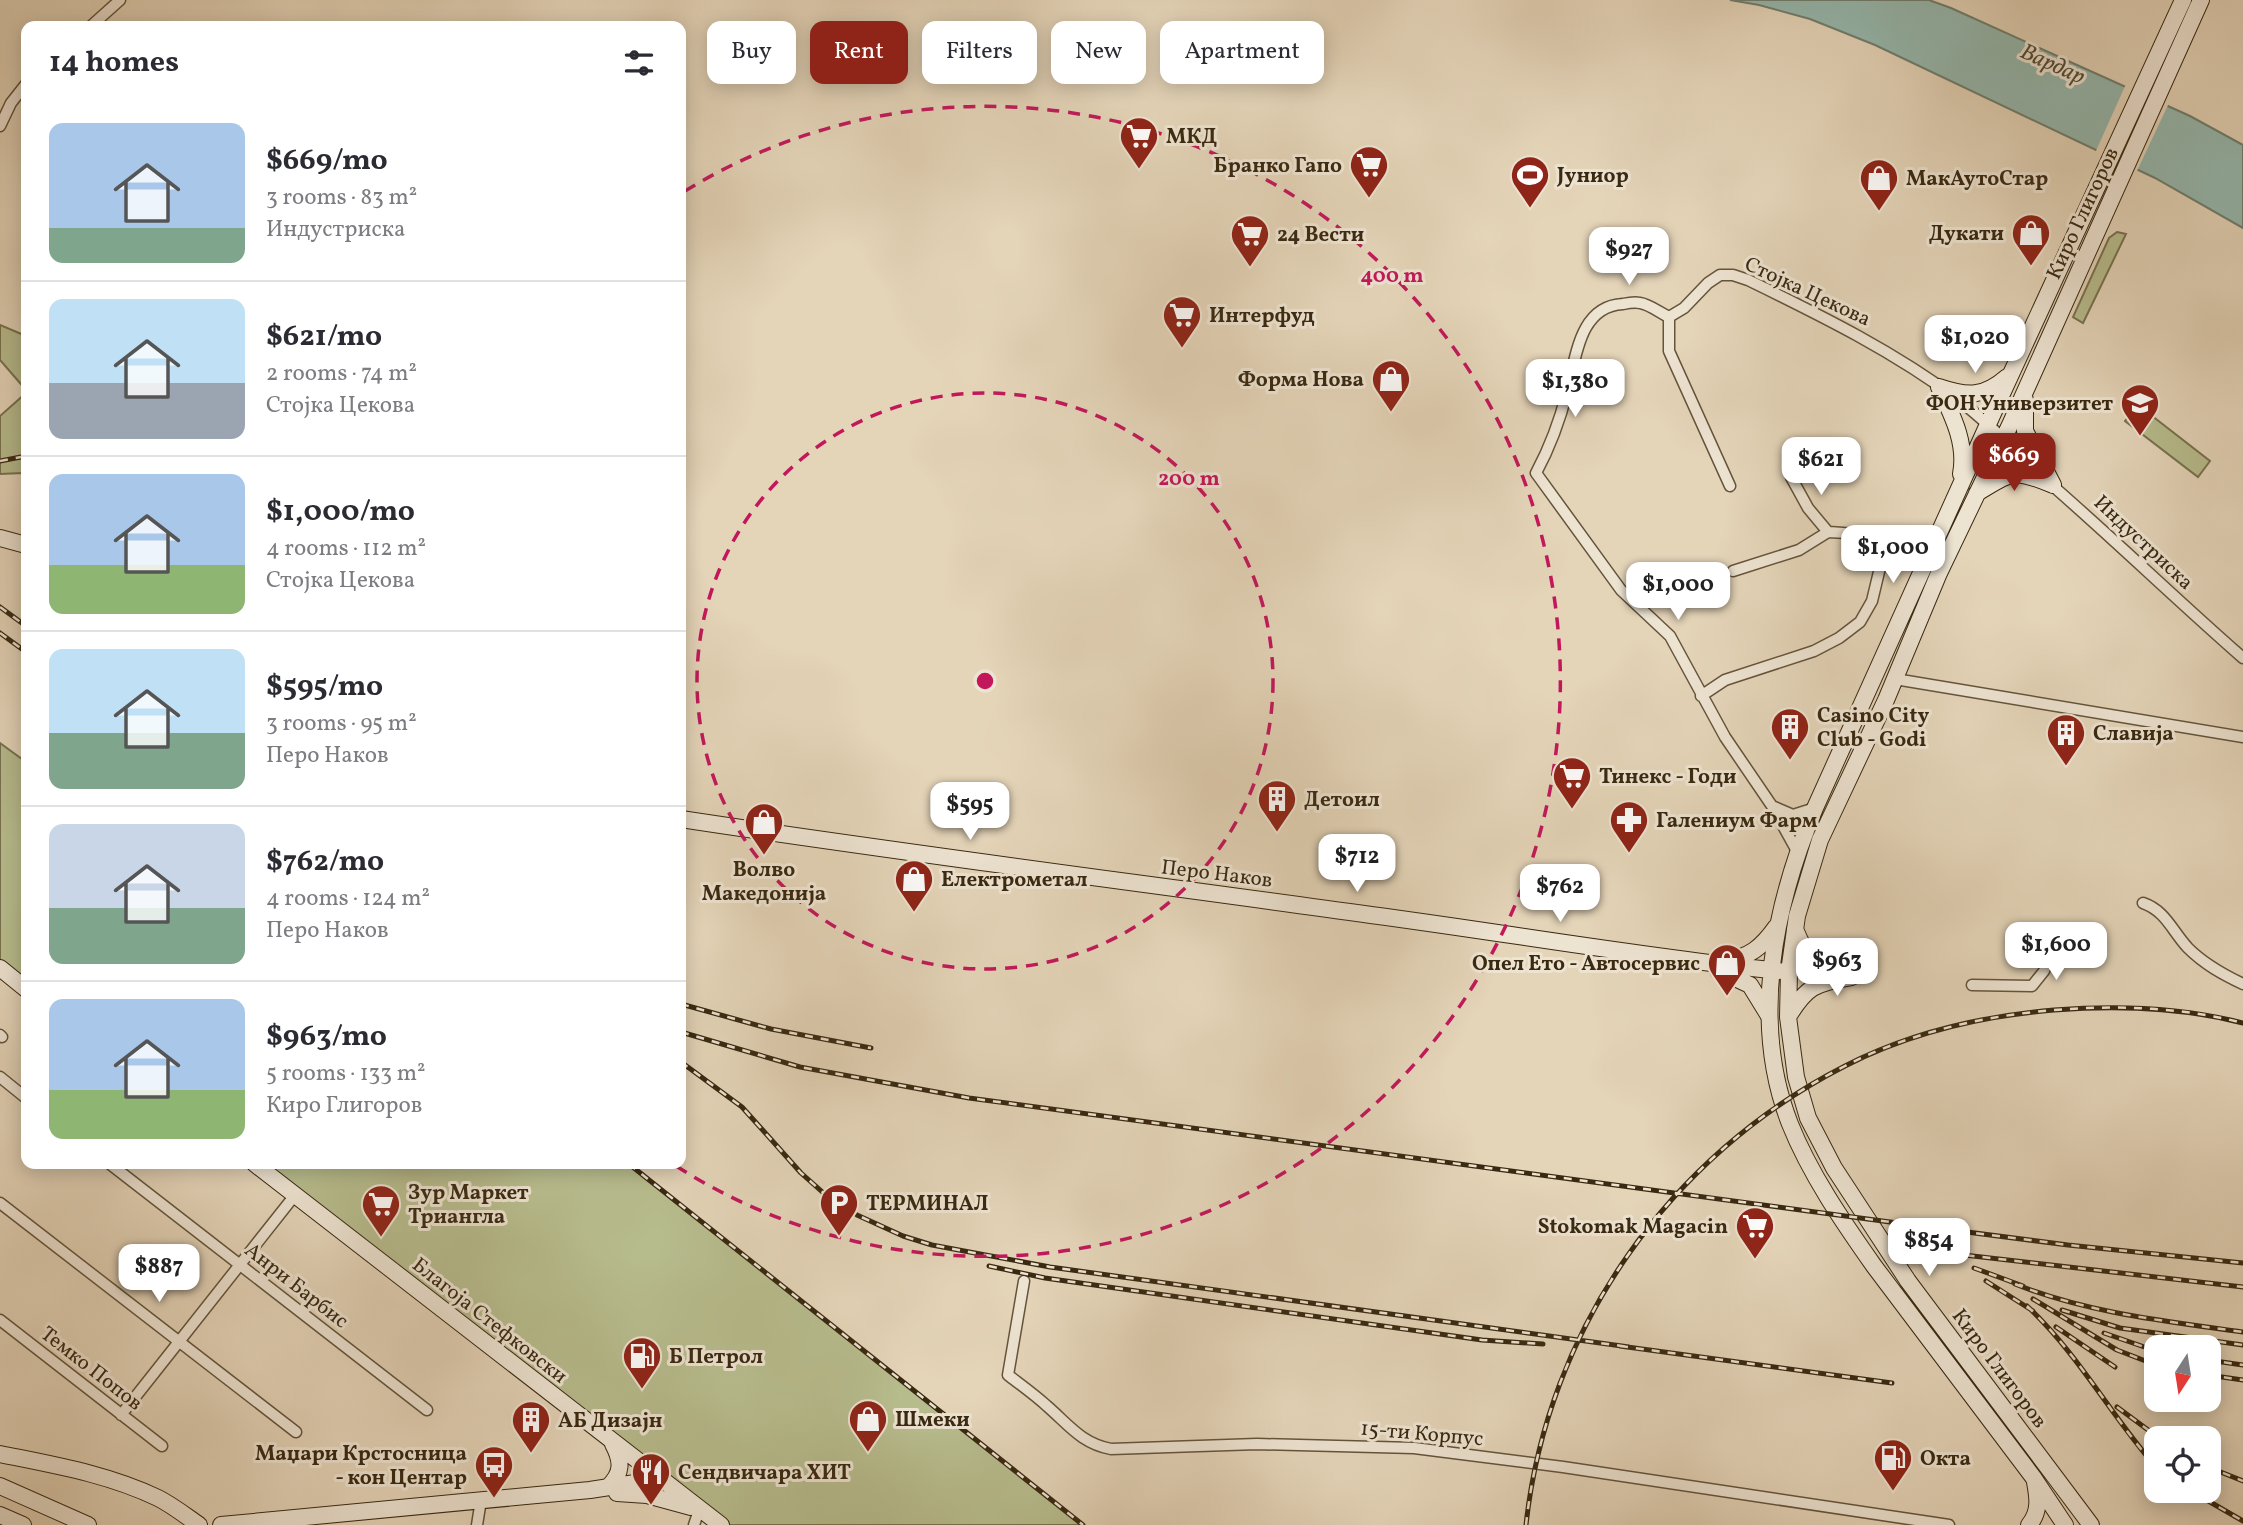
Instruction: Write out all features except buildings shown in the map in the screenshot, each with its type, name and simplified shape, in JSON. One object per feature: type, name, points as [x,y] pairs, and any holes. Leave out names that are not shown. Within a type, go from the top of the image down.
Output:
[{"type":"street","points":[[97,21],[121,0]]},
{"type":"street","name":"Киро Глигоров","points":[[2065,1525],[2033,1477],[1874,1266],[1820,1182],[1798,1141],[1785,1109],[1773,1060],[1772,970],[1777,925],[1797,851],[1815,808],[2183,0]]},
{"type":"street","name":"Киро Глигоров","points":[[2091,1525],[1908,1281],[1834,1168],[1808,1118],[1796,1077],[1787,1017],[1789,972],[1795,929],[1819,841],[1895,679],[1939,573],[2003,440],[2201,0]]},
{"type":"street","points":[[0,126],[11,103],[21,90]]},
{"type":"street","name":"Стојка Цекова","points":[[1669,317],[1684,309],[1708,283],[1720,275],[1733,275],[1748,280],[1840,325],[1909,365],[1987,426]]},
{"type":"street","points":[[1730,486],[1669,351],[1669,317],[1641,303],[1612,304],[1597,312],[1585,328],[1575,352],[1557,425],[1536,473],[1620,590],[1670,636],[1725,737],[1772,806],[1797,851]]},
{"type":"street","points":[[1939,387],[1969,394],[1986,392],[2012,373]]},
{"type":"street","points":[[2027,383],[2025,431],[2053,485]]},
{"type":"street","points":[[1939,387],[1957,425],[1964,456],[1957,495]]},
{"type":"street","name":"Индустриска","points":[[1987,426],[2093,519],[2162,587],[2243,658]]},
{"type":"street","points":[[1977,493],[2008,474],[2035,477],[2053,485]]},
{"type":"street","points":[[1701,696],[1725,680],[1814,651],[1839,638],[1860,622],[1872,601],[1883,546],[1876,540],[1828,532],[1808,508],[1791,477]]},
{"type":"street","points":[[1733,571],[1799,550],[1828,532]]},
{"type":"street","points":[[0,538],[21,544]]},
{"type":"street","points":[[1895,679],[2243,737]]},
{"type":"street","points":[[1772,806],[1793,815],[1815,808]]},
{"type":"street","name":"Перо Наков","points":[[686,820],[1703,963],[1789,972]]},
{"type":"street","points":[[2143,903],[2155,907],[2166,917],[2175,933],[2206,965],[2243,985]]},
{"type":"street","points":[[1703,963],[1747,956],[1760,947],[1777,925]]},
{"type":"street","points":[[1787,1017],[1799,999],[1819,983],[1852,977],[1823,969],[1806,953],[1795,929]]},
{"type":"street","points":[[1972,985],[2032,986],[2044,971],[2052,951],[2084,956]]},
{"type":"street","points":[[1703,963],[1750,985],[1771,1022]]},
{"type":"street","points":[[0,968],[21,985]]},
{"type":"street","points":[[0,1077],[21,1094]]},
{"type":"street","name":"Анри Барбис","points":[[116,1169],[427,1410]]},
{"type":"street","name":"Благоја Стефковски","points":[[261,1169],[661,1479],[697,1517],[721,1525]]},
{"type":"street","points":[[121,1415],[295,1195]]},
{"type":"street","points":[[0,1203],[296,1432]]},
{"type":"street","name":"15-ти Корпус","points":[[1024,1281],[1008,1375],[1046,1405],[1077,1435],[1094,1446],[1111,1449],[1256,1444],[1414,1448],[1563,1467],[1949,1525]]},
{"type":"street","name":"Темко Попов","points":[[0,1321],[162,1446]]},
{"type":"street","points":[[608,1487],[619,1474],[621,1464],[610,1439]]},
{"type":"street","points":[[0,1454],[86,1471],[132,1487],[161,1500],[199,1525]]},
{"type":"street","points":[[2029,1525],[2035,1518],[2038,1506],[2033,1477]]},
{"type":"street","points":[[221,1525],[590,1490],[661,1479]]},
{"type":"street","points":[[647,1495],[654,1493],[661,1479]]},
{"type":"street","points":[[0,1486],[88,1525]]},
{"type":"street","points":[[590,1490],[647,1495],[697,1517]]},
{"type":"street","points":[[477,1525],[481,1500]]},
{"type":"street","points":[[0,1515],[23,1525]]},
{"type":"green space","points":[[2117,232],[2126,234],[2083,323],[2073,317],[2109,238]]},
{"type":"green space","points":[[0,325],[21,334],[21,384],[0,360]]},
{"type":"green space","points":[[21,397],[21,473],[0,474],[0,416]]},
{"type":"green space","points":[[2138,405],[2210,461],[2198,477],[2125,421]]},
{"type":"green space","points":[[0,743],[21,758],[21,984],[0,968]]},
{"type":"green space","points":[[263,1169],[635,1169],[1083,1525],[729,1525]]},
{"type":"water","name":"Вардар","points":[[1730,0],[1929,0],[1951,8],[2190,116],[2243,145],[2243,228],[2155,178],[1875,45],[1810,19]]},
{"type":"pier","points":[[2126,84],[2169,103],[2136,173],[2095,153]]},
{"type":"railway","points":[[0,461],[21,457]]},
{"type":"railway","points":[[0,607],[21,622]]},
{"type":"railway","points":[[0,633],[21,648]]},
{"type":"railway","points":[[686,1005],[771,1029],[871,1048]]},
{"type":"railway","points":[[1526,1525],[1539,1453],[1560,1383],[1590,1317],[1628,1255],[1673,1199],[1724,1148],[1782,1103],[1869,1054],[1920,1035],[2000,1017],[2054,1010],[2125,1008],[2173,1011],[2243,1023]]},
{"type":"railway","points":[[686,1033],[800,1067],[969,1098],[1905,1224],[2068,1245],[2243,1263]]},
{"type":"railway","points":[[686,1066],[742,1107],[801,1173],[828,1197],[857,1215],[903,1236],[932,1245],[1050,1267],[1629,1347]]},
{"type":"railway","points":[[635,1169],[1083,1525]]},
{"type":"railway","points":[[1903,1248],[2243,1287]]},
{"type":"railway","points":[[989,1266],[1045,1278],[1482,1340],[1543,1344]]},
{"type":"railway","points":[[1974,1268],[2023,1286]]},
{"type":"railway","points":[[1986,1281],[2033,1311]]},
{"type":"railway","points":[[2015,1284],[2099,1309],[2243,1332]]},
{"type":"railway","points":[[2033,1299],[2117,1350],[2144,1360]]},
{"type":"railway","points":[[2027,1306],[2063,1345],[2144,1452]]},
{"type":"railway","points":[[2062,1310],[2120,1328],[2243,1345]]},
{"type":"railway","points":[[2056,1327],[2115,1367]]},
{"type":"railway","points":[[2104,1333],[2144,1347]]},
{"type":"railway","points":[[1620,1346],[1892,1383]]},
{"type":"railway","points":[[2221,1362],[2243,1365]]},
{"type":"railway","points":[[2221,1377],[2243,1380]]},
{"type":"railway","points":[[2117,1407],[2144,1427]]},
{"type":"railway","points":[[2221,1472],[2243,1481]]},
{"type":"railway","points":[[2212,1503],[2243,1521]]},
{"type":"place","name":"МКД","points":[[1139,170]]},
{"type":"place","name":"Бранко Гапо","points":[[1369,199]]},
{"type":"place","name":"Јуниор","points":[[1530,209]]},
{"type":"place","name":"МакАутоСтар","points":[[1879,212]]},
{"type":"place","name":"Дукати","points":[[2031,267]]},
{"type":"place","name":"24 Вести","points":[[1250,268]]},
{"type":"place","name":"Интерфуд","points":[[1182,349]]},
{"type":"place","name":"Форма Нова","points":[[1391,413]]},
{"type":"place","name":"ФОН Универзитет","points":[[2140,437]]},
{"type":"place","name":"Casino City Club - Godi","points":[[1790,761]]},
{"type":"place","name":"Славија","points":[[2066,767]]},
{"type":"place","name":"Тинекс - Годи","points":[[1572,810]]},
{"type":"place","name":"Детоил","points":[[1277,833]]},
{"type":"place","name":"Галениум Фарм","points":[[1629,854]]},
{"type":"place","name":"Волво Македонија","points":[[764,856]]},
{"type":"place","name":"Електрометал","points":[[914,913]]},
{"type":"place","name":"Опел Ето - Автосервис","points":[[1727,997]]},
{"type":"place","name":"ТЕРМИНАЛ","points":[[839,1237]]},
{"type":"place","name":"Зур Маркет Триангла","points":[[381,1238]]},
{"type":"place","name":"Stokomak Magacin","points":[[1755,1260]]},
{"type":"place","name":"Б Петрол","points":[[642,1390]]},
{"type":"place","name":"Шмеки","points":[[868,1453]]},
{"type":"place","name":"АБ Дизајн","points":[[531,1454]]},
{"type":"place","name":"Окта","points":[[1893,1492]]},
{"type":"place","name":"Маџари Крстосница - кон Центар","points":[[494,1499]]},
{"type":"place","name":"Сендвичара ХИТ","points":[[651,1506]]}]
